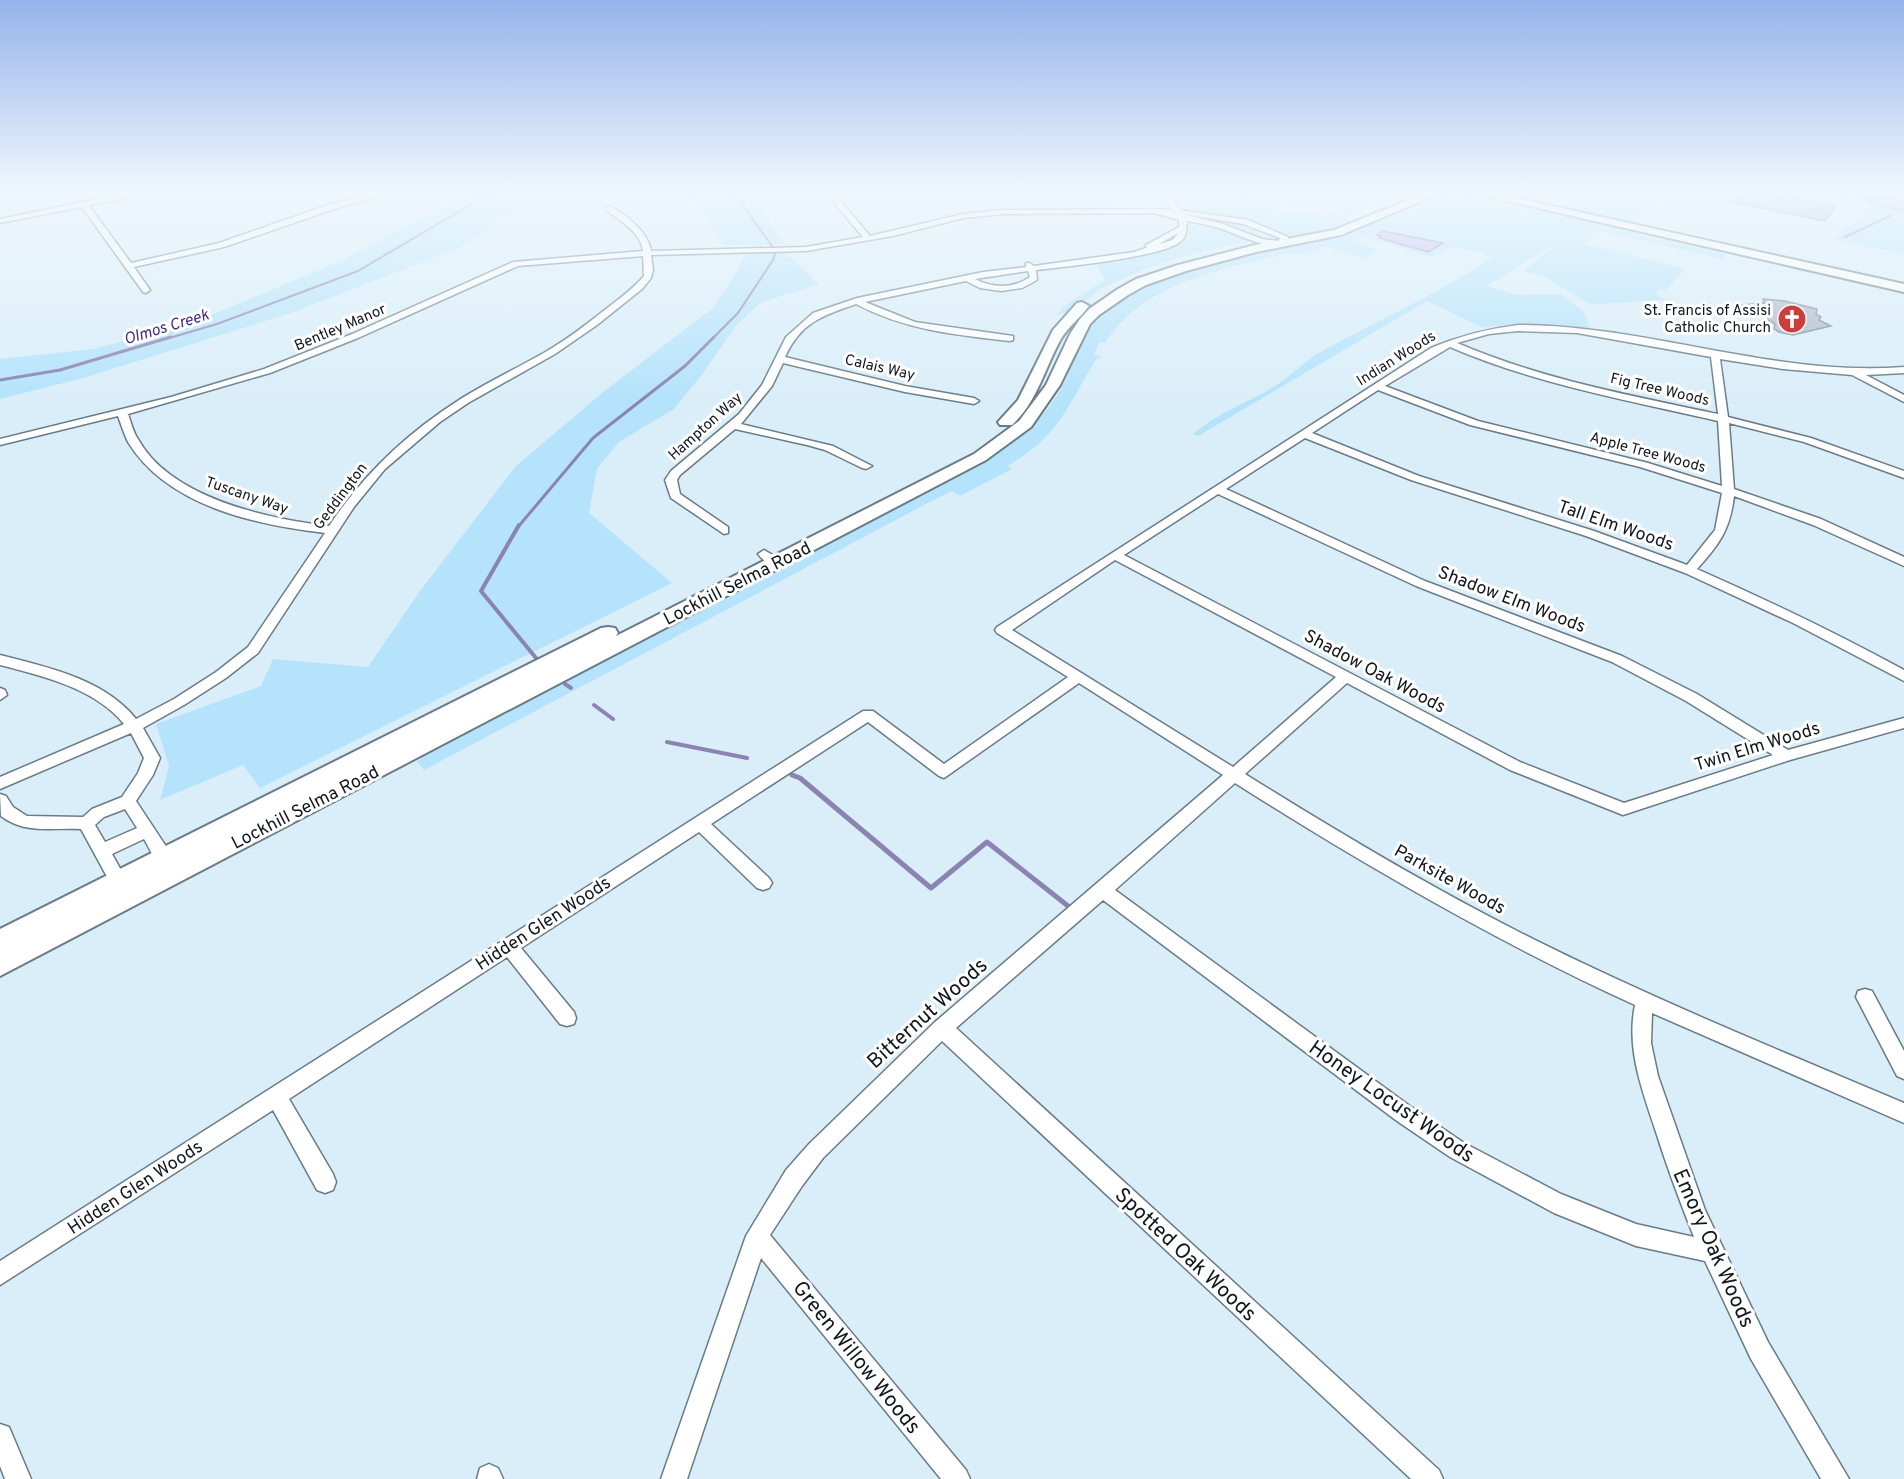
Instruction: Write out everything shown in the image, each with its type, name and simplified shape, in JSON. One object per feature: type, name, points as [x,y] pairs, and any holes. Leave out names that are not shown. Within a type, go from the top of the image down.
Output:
[{"type":"main road","name":"Lockhill Selma Road","points":[[0,964],[124,891],[170,867],[770,558],[980,457],[1025,424],[1040,406],[1059,330],[1082,307],[1125,280],[1184,261]]},
{"type":"main road","name":"Lockhill Selma Road","points":[[1044,384],[1085,322],[1101,307],[1141,282],[1207,261]]},
{"type":"main road","points":[[1783,261],[1904,288]]},
{"type":"main road","name":"Lockhill Selma Road","points":[[0,942],[124,891]]},
{"type":"street","points":[[124,261],[146,290]]},
{"type":"street","points":[[128,266],[150,261]]},
{"type":"street","name":"Bentley Manor","points":[[0,442],[218,387],[305,357],[516,264],[552,261]]},
{"type":"street","name":"Geddington","points":[[0,783],[134,726],[179,702],[221,675],[253,650],[332,530],[369,481],[409,441],[464,401],[572,339],[639,287],[648,276],[648,261]]},
{"type":"street","name":"Hampton Way","points":[[724,530],[675,496],[671,480],[682,466],[733,425],[758,398],[789,339],[805,323],[832,308],[856,301],[983,275],[1084,261]]},
{"type":"street","name":"Hampton Way","points":[[968,279],[991,287],[1015,287],[1034,278],[1030,267]]},
{"type":"street","points":[[856,301],[877,313],[905,324],[1010,338]]},
{"type":"street","name":"Indian Woods","points":[[1002,630],[1378,387],[1449,343],[1466,336],[1494,331],[1563,330],[1600,334],[1790,367],[1853,372],[1904,370]]},
{"type":"street","name":"Fig Tree Woods","points":[[1449,343],[1538,376],[1722,418],[1871,456],[1904,475]]},
{"type":"street","points":[[1689,570],[1716,540],[1722,527],[1729,491],[1714,354]]},
{"type":"street","name":"Calais Way","points":[[780,359],[905,388],[974,401]]},
{"type":"street","points":[[1853,372],[1904,399]]},
{"type":"street","name":"Apple Tree Woods","points":[[1378,387],[1474,423],[1623,459],[1729,491],[1817,522],[1904,562]]},
{"type":"street","name":"Tuscany Way","points":[[122,412],[128,434],[142,456],[187,489],[214,503],[269,521],[301,528],[332,530]]},
{"type":"street","points":[[733,425],[810,442],[829,448],[866,466]]},
{"type":"street","name":"Tall Elm Woods","points":[[1305,434],[1414,478],[1613,541],[1689,570],[1764,603],[1904,676]]},
{"type":"street","name":"Shadow Elm Woods","points":[[1218,489],[1451,596],[1591,648],[1641,671],[1738,723],[1786,756]]},
{"type":"street","name":"Shadow Oak Woods","points":[[1115,555],[1515,766],[1623,809]]},
{"type":"street","name":"Parksite Woods","points":[[1002,630],[1080,676],[1233,774],[1465,912],[1644,1000],[1904,1113]]},
{"type":"street","points":[[0,660],[80,684],[119,708],[145,739],[152,758],[145,775],[129,801],[115,804],[86,823],[74,821],[28,824],[12,817],[0,800]]},
{"type":"street","name":"Hidden Glen Woods","points":[[0,1274],[868,715],[944,772],[1080,676]]},
{"type":"street","name":"Bitternut Woods","points":[[674,1479],[757,1236],[773,1207],[816,1151],[942,1028],[1345,677]]},
{"type":"street","name":"Twin Elm Woods","points":[[1623,809],[1786,756],[1904,723]]},
{"type":"street","points":[[129,801],[170,867]]},
{"type":"street","points":[[86,823],[124,891]]},
{"type":"street","points":[[699,823],[763,883]]},
{"type":"street","points":[[102,851],[147,830]]},
{"type":"street","name":"Honey Locust Woods","points":[[1103,890],[1395,1107],[1457,1150],[1515,1183],[1636,1235],[1712,1252]]},
{"type":"street","points":[[508,946],[567,1018]]},
{"type":"street","points":[[1865,997],[1904,1070]]},
{"type":"street","name":"Emory Oak Woods","points":[[1644,1000],[1641,1032],[1649,1080],[1679,1175],[1712,1252],[1784,1395],[1836,1479]]},
{"type":"street","name":"Spotted Oak Woods","points":[[942,1028],[1430,1479]]},
{"type":"street","points":[[276,1096],[325,1182]]},
{"type":"street","name":"Green Willow Woods","points":[[757,1236],[957,1479]]},
{"type":"street","points":[[0,1436],[18,1479]]},
{"type":"shaded area","points":[[342,261],[424,261],[294,312],[83,378],[0,399],[0,359],[93,349],[187,325]]},
{"type":"shaded area","points":[[742,261],[794,261],[819,284],[760,303],[735,327],[674,409],[619,442],[597,469],[589,513],[672,583],[260,788],[243,765],[160,800],[169,766],[156,724],[261,686],[273,659],[368,667],[420,591],[515,467],[602,393],[714,307]]},
{"type":"shaded area","points":[[1116,261],[1168,261],[1118,280],[1075,307],[1056,315],[1067,304],[1105,280],[1096,264]]},
{"type":"shaded area","points":[[1255,261],[1212,272],[1164,291],[1142,305],[1122,322],[1105,343],[1099,342],[1094,355],[1102,356],[1095,361],[1060,420],[1038,444],[1007,466],[1012,469],[960,496],[952,491],[928,503],[424,770],[417,762],[424,755],[997,454],[1036,423],[1047,410],[1065,381],[1089,329],[1102,314],[1143,286],[1215,262]]},
{"type":"shaded area","points":[[1487,261],[1527,261],[1486,286],[1517,295],[1561,294],[1584,312],[1590,328],[1520,324],[1481,327],[1427,301],[1198,436],[1193,434],[1222,414],[1272,388],[1317,354]]},
{"type":"shaded area","points":[[1536,261],[1653,261],[1685,269],[1666,290],[1660,289],[1655,295],[1667,300],[1596,304],[1588,303],[1545,277],[1524,271]]},
{"type":"building","name":"St. Francis of Assisi Catholic Church","points":[[1763,299],[1785,301],[1817,309],[1816,314],[1821,317],[1819,320],[1831,326],[1793,335],[1779,332],[1774,329],[1775,324],[1742,305],[1764,303]]},
{"type":"waterway","name":"Olmos Creek","points":[[166,339],[217,324],[358,271],[375,261]]},
{"type":"waterway","points":[[518,527],[593,438],[685,366],[738,313],[772,261]]},
{"type":"waterway","name":"Olmos Creek","points":[[0,380],[60,370],[171,337]]},
{"type":"waterway","points":[[519,525],[481,591],[536,658]]},
{"type":"waterway","points":[[565,684],[571,688]]},
{"type":"waterway","points":[[594,705],[613,719]]},
{"type":"waterway","points":[[667,742],[747,758]]},
{"type":"waterway","points":[[792,775],[800,778],[931,888],[987,842],[1068,906]]},
{"type":"place","name":"St. Francis of Assisi Catholic Church","points":[[1792,319]]}]
